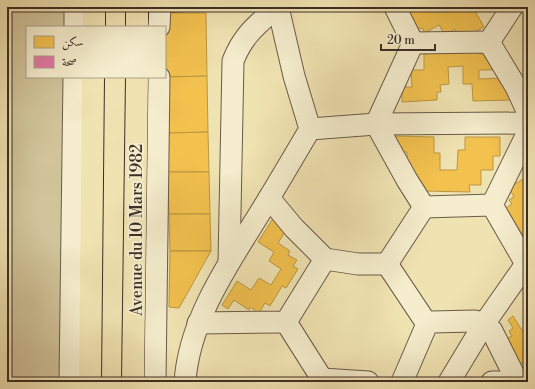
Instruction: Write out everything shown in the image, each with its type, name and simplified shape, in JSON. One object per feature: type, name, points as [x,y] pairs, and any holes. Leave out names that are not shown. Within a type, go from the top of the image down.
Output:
[{"type":"main road","points":[[94,7],[94,26]]},
{"type":"main road","points":[[137,26],[138,7]]},
{"type":"main road","points":[[90,382],[93,78]]},
{"type":"main road","name":"Avenue du 10 Mars 1982","points":[[133,382],[137,78]]},
{"type":"street","points":[[75,7],[75,26]]},
{"type":"street","points":[[159,26],[160,7]]},
{"type":"street","points":[[185,382],[188,356],[198,323],[229,263],[310,129],[294,76],[278,7],[248,33],[241,42],[233,61],[229,263]]},
{"type":"street","points":[[395,7],[413,43]]},
{"type":"street","points":[[489,42],[512,7]]},
{"type":"street","points":[[413,43],[489,42]]},
{"type":"street","points":[[489,42],[516,87],[528,113]]},
{"type":"street","points":[[376,124],[413,43]]},
{"type":"street","points":[[70,382],[74,78]]},
{"type":"street","points":[[155,382],[159,78]]},
{"type":"street","points":[[310,129],[376,124],[528,123]]},
{"type":"street","points":[[376,124],[407,180],[424,206]]},
{"type":"street","points":[[492,205],[528,132]]},
{"type":"street","points":[[269,198],[294,228],[325,259],[358,264],[387,264]]},
{"type":"street","points":[[424,206],[492,205]]},
{"type":"street","points":[[449,382],[484,324],[527,264],[492,205]]},
{"type":"street","points":[[387,264],[424,206]]},
{"type":"street","points":[[286,322],[325,259]]},
{"type":"street","points":[[387,264],[427,324]]},
{"type":"street","points":[[402,382],[427,324],[432,322],[475,321],[484,324],[492,331],[513,373],[515,382]]},
{"type":"street","points":[[198,323],[286,322]]},
{"type":"street","points":[[286,322],[321,381],[368,382]]},
{"type":"street","points":[[492,382],[528,382]]},
{"type":"shaded area","points":[[7,7],[76,7],[76,26],[26,26],[26,78],[77,78],[71,382],[7,382]]},
{"type":"building: سكن","points":[[403,7],[482,7],[475,11],[484,27],[461,40],[455,29],[445,35],[439,25],[425,33],[422,28],[416,30]]},
{"type":"building: سكن","points":[[165,13],[206,13],[207,76],[166,77]]},
{"type":"building: سكن","points":[[436,46],[479,48],[479,54],[491,53],[492,70],[479,70],[479,79],[502,78],[502,85],[513,84],[513,100],[473,101],[472,84],[463,84],[463,66],[448,67],[449,84],[440,85],[441,92],[437,92],[437,100],[402,102],[402,87],[412,87],[411,70],[424,70],[424,54],[437,53]]},
{"type":"building: سكن","points":[[207,76],[208,132],[167,133],[166,77]]},
{"type":"building: سكن","points":[[208,132],[209,172],[168,172],[167,133]]},
{"type":"building: سكن","points":[[395,136],[434,137],[434,153],[440,153],[440,170],[457,170],[458,150],[465,150],[465,137],[500,137],[500,156],[493,156],[493,170],[481,170],[481,185],[469,185],[470,192],[424,191],[424,186],[412,186],[407,168],[407,152],[395,152]]},
{"type":"building: سكن","points":[[168,172],[209,172],[210,214],[169,214]]},
{"type":"building: سكن","points":[[523,179],[528,188],[527,242],[506,208],[512,204],[509,200],[514,197],[509,188]]},
{"type":"building: سكن","points":[[169,214],[210,214],[211,251],[170,251]]},
{"type":"building: سكن","points":[[274,217],[286,230],[278,243],[290,251],[288,255],[297,260],[293,266],[298,269],[286,288],[282,286],[270,306],[265,303],[259,313],[250,307],[249,310],[234,300],[228,309],[222,305],[237,281],[251,290],[259,278],[271,285],[281,269],[269,261],[274,252],[258,242]]},
{"type":"building: سكن","points":[[170,251],[211,251],[179,308],[169,307]]},
{"type":"building: سكن","points":[[513,316],[528,340],[528,361],[516,365],[503,340],[512,336],[509,331],[513,328],[508,320]]},
{"type":"building: صحة","points":[[166,7],[248,7],[165,13]]}]
